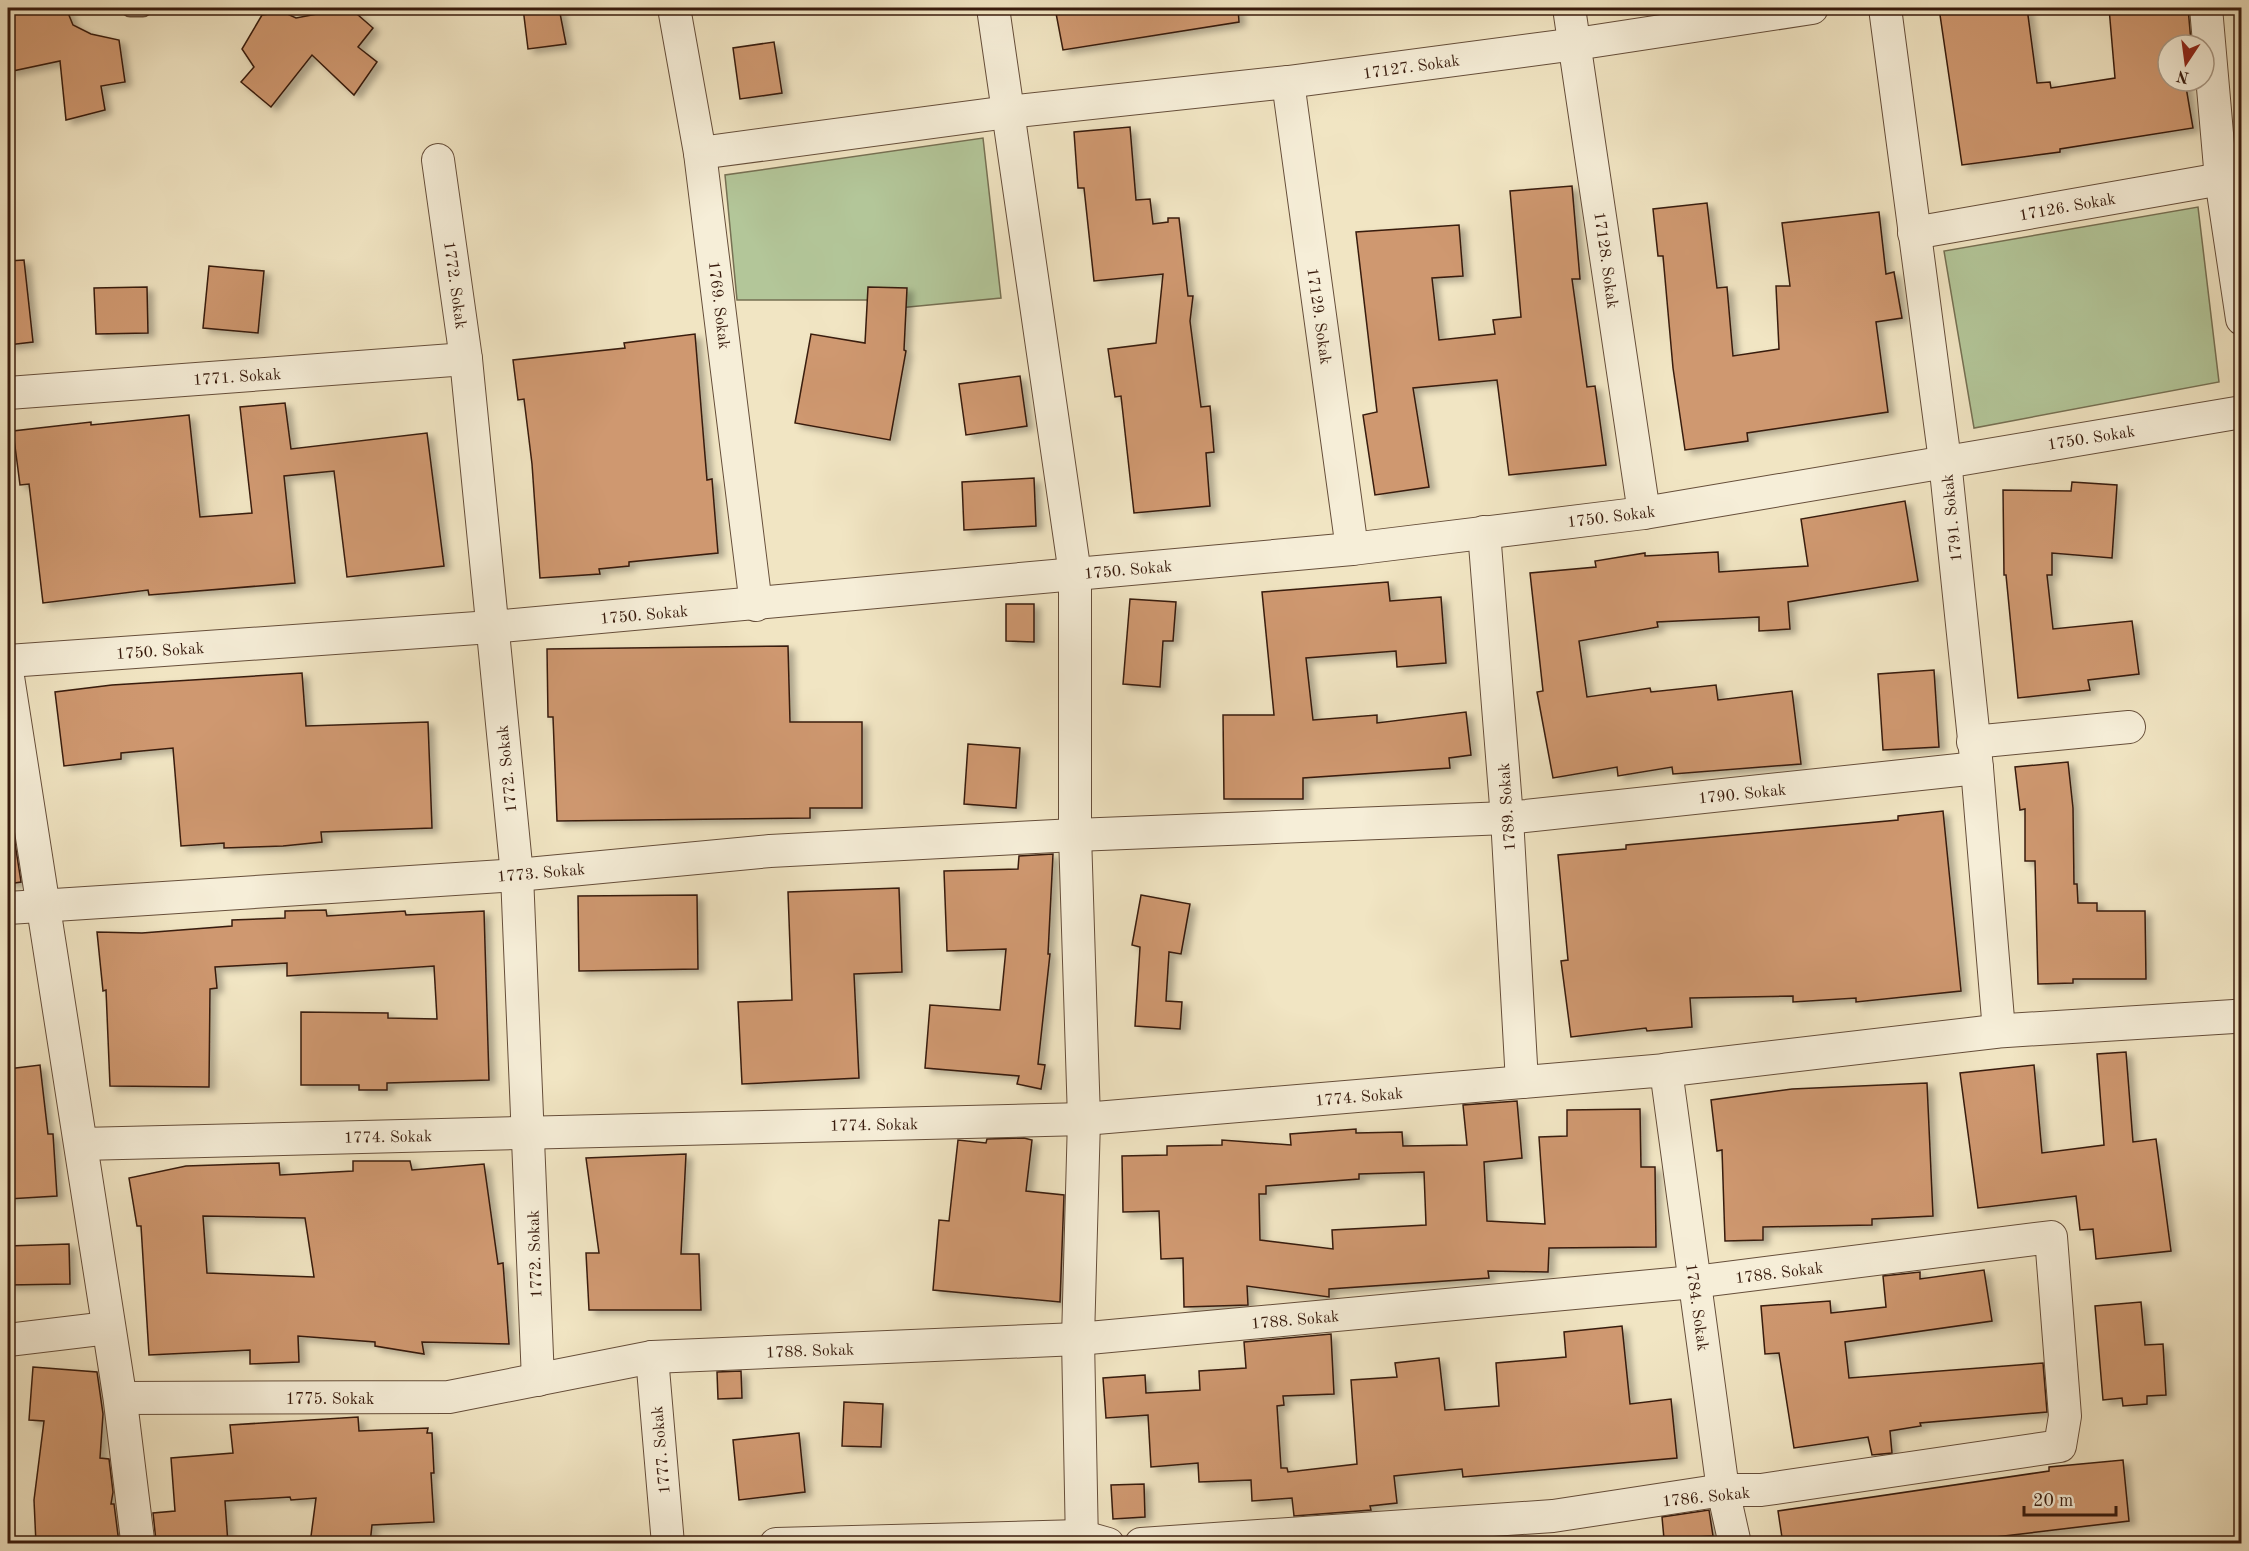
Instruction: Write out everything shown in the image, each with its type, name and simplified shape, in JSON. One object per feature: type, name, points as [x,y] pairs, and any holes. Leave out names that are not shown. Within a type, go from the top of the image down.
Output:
[{"type":"street","name":"1769. Sokak","points":[[674,8],[700,153],[756,604]]},
{"type":"street","points":[[776,1544],[1090,1541],[1078,1339],[1084,1119],[1075,835],[1075,574],[993,8]]},
{"type":"street","name":"17128. Sokak","points":[[1569,8],[1644,513]]},
{"type":"street","name":"17127. Sokak","points":[[700,153],[1008,112],[1288,82],[1576,44],[1812,8]]},
{"type":"street","name":"1791. Sokak","points":[[1885,8],[1945,462],[1975,755],[1999,1031]]},
{"type":"street","points":[[2206,8],[2221,179],[2241,319]]},
{"type":"street","name":"17129. Sokak","points":[[1288,82],[1353,549]]},
{"type":"street","name":"1772. Sokak","points":[[438,160],[466,359],[491,627],[518,875],[538,1380]]},
{"type":"street","name":"17126. Sokak","points":[[1914,233],[2221,179]]},
{"type":"street","name":"1771. Sokak","points":[[8,393],[466,359]]},
{"type":"street","name":"1750. Sokak","points":[[8,661],[491,627],[1353,549],[1644,513],[2241,412]]},
{"type":"street","name":"1789. Sokak","points":[[1484,532],[1507,818],[1522,1082]]},
{"type":"street","points":[[8,680],[120,1398],[138,1544]]},
{"type":"street","name":"1790. Sokak","points":[[1075,835],[1507,818],[1975,755],[2129,727]]},
{"type":"street","name":"1773. Sokak","points":[[8,908],[518,875],[770,851],[1075,835]]},
{"type":"street","points":[[1665,1070],[1999,1031],[2241,1016]]},
{"type":"street","name":"1774. Sokak","points":[[81,1143],[1084,1119],[1665,1070]]},
{"type":"street","name":"1784. Sokak","points":[[1665,1070],[1723,1490],[1735,1544]]},
{"type":"street","name":"1788. Sokak","points":[[538,1380],[652,1357],[1078,1339],[1694,1282],[2051,1237]]},
{"type":"street","name":"1786. Sokak","points":[[1141,1544],[1553,1516],[1723,1490],[1761,1490],[2060,1446],[2065,1416],[2051,1237]]},
{"type":"street","points":[[8,1340],[108,1328]]},
{"type":"street","name":"1777. Sokak","points":[[652,1357],[668,1544]]},
{"type":"street","name":"1775. Sokak","points":[[120,1398],[449,1397],[538,1380]]},
{"type":"lane","points":[[130,8],[142,8]]},
{"type":"green space","points":[[983,138],[1001,298],[888,309],[879,300],[737,300],[725,175]]},
{"type":"green space","points":[[2198,207],[2219,382],[1974,428],[1944,251]]},
{"type":"building","points":[[25,8],[66,8],[73,25],[91,34],[119,40],[125,82],[101,86],[105,110],[66,120],[60,61],[8,72],[8,31],[12,12]]},
{"type":"building","points":[[329,8],[350,8],[373,28],[358,47],[377,62],[354,95],[312,55],[271,107],[241,82],[254,67],[242,49],[262,15],[283,12],[296,18],[317,14]]},
{"type":"building","points":[[523,8],[559,8],[566,44],[528,49]]},
{"type":"building","points":[[1055,8],[1238,8],[1239,22],[1063,50]]},
{"type":"building","points":[[1939,8],[2027,8],[2037,83],[2050,82],[2051,88],[2115,78],[2109,8],[2188,8],[2190,33],[2156,33],[2156,93],[2187,93],[2193,128],[2060,149],[2060,152],[1962,165]]},
{"type":"building","points":[[774,42],[782,93],[740,99],[733,48]]},
{"type":"building","points":[[1130,127],[1136,200],[1150,199],[1153,224],[1168,222],[1168,218],[1179,218],[1188,296],[1193,296],[1190,321],[1201,407],[1210,406],[1214,452],[1206,453],[1210,506],[1134,513],[1121,396],[1115,397],[1108,349],[1156,343],[1163,274],[1094,281],[1084,188],[1078,188],[1074,132]]},
{"type":"building","points":[[1572,186],[1580,279],[1572,279],[1587,387],[1595,386],[1606,465],[1509,475],[1497,380],[1413,388],[1429,487],[1375,495],[1363,415],[1377,412],[1356,232],[1459,225],[1463,276],[1432,278],[1439,340],[1495,334],[1493,320],[1521,317],[1510,191]]},
{"type":"building","points":[[1707,203],[1717,288],[1727,287],[1733,356],[1779,349],[1776,286],[1790,286],[1782,223],[1879,212],[1886,274],[1894,272],[1902,318],[1876,322],[1888,412],[1747,433],[1748,441],[1685,450],[1673,368],[1663,256],[1658,256],[1653,209]]},
{"type":"building","points":[[24,260],[33,342],[8,345],[8,261]]},
{"type":"building","points":[[209,266],[264,271],[258,333],[203,328]]},
{"type":"building","points":[[147,287],[148,333],[96,334],[94,288]]},
{"type":"building","points":[[868,287],[907,288],[904,350],[906,351],[890,440],[795,423],[811,334],[865,343]]},
{"type":"building","points":[[695,334],[707,480],[712,479],[718,553],[629,562],[629,566],[599,569],[600,574],[540,578],[532,464],[524,399],[518,400],[513,360],[625,348],[624,343]]},
{"type":"building","points":[[1020,376],[1027,426],[966,435],[959,384]]},
{"type":"building","points":[[285,403],[291,449],[427,433],[444,566],[347,577],[334,471],[284,476],[295,583],[149,595],[148,590],[43,603],[29,484],[20,485],[13,431],[91,422],[91,425],[189,415],[200,517],[252,513],[240,407]]},
{"type":"building","points":[[1034,478],[1036,526],[964,530],[962,482]]},
{"type":"building","points":[[2072,482],[2117,485],[2112,558],[2052,553],[2052,575],[2047,575],[2053,629],[2132,621],[2139,674],[2088,680],[2090,690],[2018,698],[2006,575],[2004,575],[2003,490],[2071,491]]},
{"type":"building","points":[[1905,501],[1918,581],[1788,602],[1790,629],[1759,631],[1759,617],[1657,622],[1658,627],[1579,641],[1587,697],[1650,688],[1651,692],[1716,685],[1718,700],[1792,691],[1801,764],[1673,774],[1672,767],[1618,776],[1617,767],[1553,778],[1537,692],[1543,691],[1530,573],[1596,567],[1595,561],[1645,553],[1645,556],[1718,552],[1719,572],[1808,566],[1801,519]]},
{"type":"building","points":[[1388,582],[1390,601],[1441,597],[1446,663],[1397,667],[1396,651],[1306,658],[1313,720],[1377,715],[1377,723],[1466,712],[1471,755],[1449,758],[1450,768],[1303,778],[1303,799],[1224,799],[1223,715],[1274,715],[1262,592]]},
{"type":"building","points":[[1130,599],[1176,602],[1173,641],[1163,641],[1160,687],[1123,684]]},
{"type":"building","points":[[1006,604],[1034,604],[1034,642],[1006,641]]},
{"type":"building","points":[[788,646],[790,722],[862,722],[862,808],[810,808],[810,818],[557,821],[553,717],[548,717],[547,649]]},
{"type":"building","points":[[1934,670],[1939,747],[1883,750],[1878,674]]},
{"type":"building","points":[[302,673],[306,726],[428,722],[432,828],[321,832],[322,842],[283,846],[224,848],[224,843],[181,846],[173,748],[121,753],[121,759],[64,766],[55,692],[112,685]]},
{"type":"building","points":[[968,744],[1020,748],[1016,808],[964,804]]},
{"type":"building","points":[[2068,762],[2073,808],[2074,884],[2077,884],[2078,903],[2097,903],[2097,911],[2145,911],[2146,979],[2073,979],[2073,983],[2038,984],[2035,861],[2025,861],[2025,809],[2020,810],[2015,767]]},
{"type":"building","points":[[8,798],[21,882],[8,884]]},
{"type":"building","points":[[1943,811],[1961,991],[1856,1002],[1856,998],[1793,1002],[1793,996],[1690,998],[1692,1027],[1647,1031],[1646,1028],[1571,1037],[1561,961],[1568,960],[1558,855],[1626,849],[1626,845],[1898,820],[1898,816]]},
{"type":"building","points":[[1053,854],[1048,954],[1050,954],[1038,1064],[1045,1065],[1041,1089],[1017,1084],[1019,1076],[925,1068],[930,1005],[1000,1010],[1006,949],[947,951],[944,871],[1018,869],[1019,856]]},
{"type":"building","points":[[899,888],[902,972],[854,974],[859,1078],[742,1084],[738,1002],[792,1000],[788,892]]},
{"type":"building","points":[[697,895],[698,969],[579,971],[578,896]]},
{"type":"building","points":[[1141,895],[1190,904],[1181,954],[1169,952],[1166,1001],[1182,1002],[1180,1029],[1135,1026],[1140,947],[1132,945]]},
{"type":"building","points":[[326,910],[327,916],[405,911],[406,915],[484,911],[489,1080],[387,1083],[387,1090],[359,1090],[359,1085],[301,1085],[301,1012],[388,1013],[388,1018],[437,1019],[434,966],[287,976],[287,963],[215,967],[217,988],[210,989],[209,1087],[110,1086],[106,990],[103,991],[97,932],[142,933],[232,926],[232,920],[285,918],[285,911]]},
{"type":"building","points":[[2126,1052],[2133,1142],[2156,1139],[2171,1251],[2096,1259],[2093,1229],[2080,1230],[2076,1196],[1978,1208],[1960,1073],[2034,1065],[2042,1153],[2104,1145],[2097,1054]]},
{"type":"building","points":[[40,1065],[48,1134],[53,1134],[57,1196],[8,1199],[8,1069]]},
{"type":"building","points":[[1927,1083],[1933,1216],[1872,1219],[1872,1225],[1763,1227],[1763,1240],[1725,1241],[1722,1150],[1717,1151],[1711,1100],[1792,1089]]},
{"type":"building","points":[[1517,1101],[1522,1158],[1484,1162],[1487,1221],[1545,1224],[1539,1137],[1567,1136],[1567,1110],[1640,1109],[1641,1167],[1655,1167],[1656,1247],[1549,1248],[1548,1272],[1488,1271],[1489,1278],[1329,1289],[1329,1297],[1247,1286],[1248,1305],[1184,1307],[1183,1258],[1161,1259],[1159,1211],[1123,1212],[1122,1156],[1167,1155],[1167,1146],[1222,1145],[1222,1140],[1291,1145],[1290,1134],[1356,1129],[1356,1133],[1402,1132],[1403,1146],[1467,1145],[1463,1105]],"holes":[[[1424,1172],[1426,1225],[1332,1230],[1333,1249],[1260,1240],[1259,1194],[1266,1194],[1266,1186],[1359,1179],[1359,1174]]]},
{"type":"building","points":[[1024,1138],[1032,1140],[1026,1191],[1064,1195],[1060,1302],[933,1290],[939,1220],[949,1221],[958,1140],[986,1143],[987,1139]]},
{"type":"building","points":[[686,1154],[681,1254],[699,1254],[701,1310],[589,1310],[586,1253],[599,1253],[586,1158]]},
{"type":"building","points":[[353,1161],[410,1161],[412,1170],[484,1164],[498,1264],[503,1263],[509,1344],[422,1342],[424,1354],[375,1346],[375,1342],[298,1336],[299,1362],[250,1364],[250,1350],[149,1355],[141,1226],[137,1226],[129,1178],[186,1166],[279,1163],[280,1175],[353,1171]],"holes":[[[203,1216],[305,1218],[314,1277],[207,1273]]]},
{"type":"building","points":[[69,1244],[70,1284],[8,1285],[8,1246]]},
{"type":"building","points":[[1984,1270],[1992,1321],[1845,1342],[1849,1378],[2043,1363],[2047,1412],[1920,1423],[1921,1426],[1890,1431],[1892,1453],[1872,1455],[1868,1437],[1794,1448],[1779,1353],[1765,1354],[1761,1306],[1830,1301],[1831,1313],[1886,1307],[1883,1276],[1920,1272],[1920,1279]]},
{"type":"building","points":[[2141,1302],[2145,1345],[2163,1344],[2166,1395],[2147,1396],[2147,1404],[2123,1406],[2122,1398],[2103,1400],[2095,1306]]},
{"type":"building","points":[[1622,1326],[1630,1404],[1671,1399],[1677,1458],[1463,1477],[1462,1469],[1394,1476],[1397,1503],[1370,1506],[1371,1510],[1294,1516],[1292,1498],[1252,1501],[1251,1480],[1199,1482],[1198,1463],[1151,1467],[1148,1415],[1106,1418],[1103,1378],[1145,1375],[1146,1393],[1200,1390],[1199,1371],[1246,1368],[1244,1342],[1331,1334],[1334,1394],[1283,1396],[1284,1405],[1277,1406],[1281,1468],[1287,1468],[1288,1472],[1357,1464],[1351,1380],[1397,1377],[1395,1363],[1439,1358],[1445,1410],[1499,1406],[1496,1363],[1566,1357],[1564,1332]]},
{"type":"building","points":[[33,1367],[97,1372],[103,1414],[100,1458],[109,1459],[113,1492],[111,1504],[114,1504],[119,1543],[36,1544],[34,1500],[44,1421],[29,1420]]},
{"type":"building","points":[[741,1371],[742,1398],[718,1399],[717,1372]]},
{"type":"building","points":[[844,1402],[883,1404],[881,1447],[842,1446]]},
{"type":"building","points":[[358,1417],[359,1431],[428,1428],[427,1433],[432,1433],[434,1473],[431,1473],[434,1522],[372,1525],[370,1544],[310,1544],[316,1498],[291,1500],[290,1497],[225,1501],[228,1544],[158,1544],[156,1541],[153,1513],[175,1511],[171,1458],[233,1453],[230,1425]]},
{"type":"building","points":[[799,1433],[805,1492],[739,1500],[733,1440]]},
{"type":"building","points":[[2123,1460],[2129,1521],[1996,1537],[1997,1544],[1783,1544],[1778,1511],[2049,1471],[2049,1467]]},
{"type":"building","points":[[1144,1484],[1145,1517],[1113,1519],[1111,1485]]},
{"type":"building","points":[[1709,1510],[1713,1536],[1664,1539],[1662,1517]]}]
